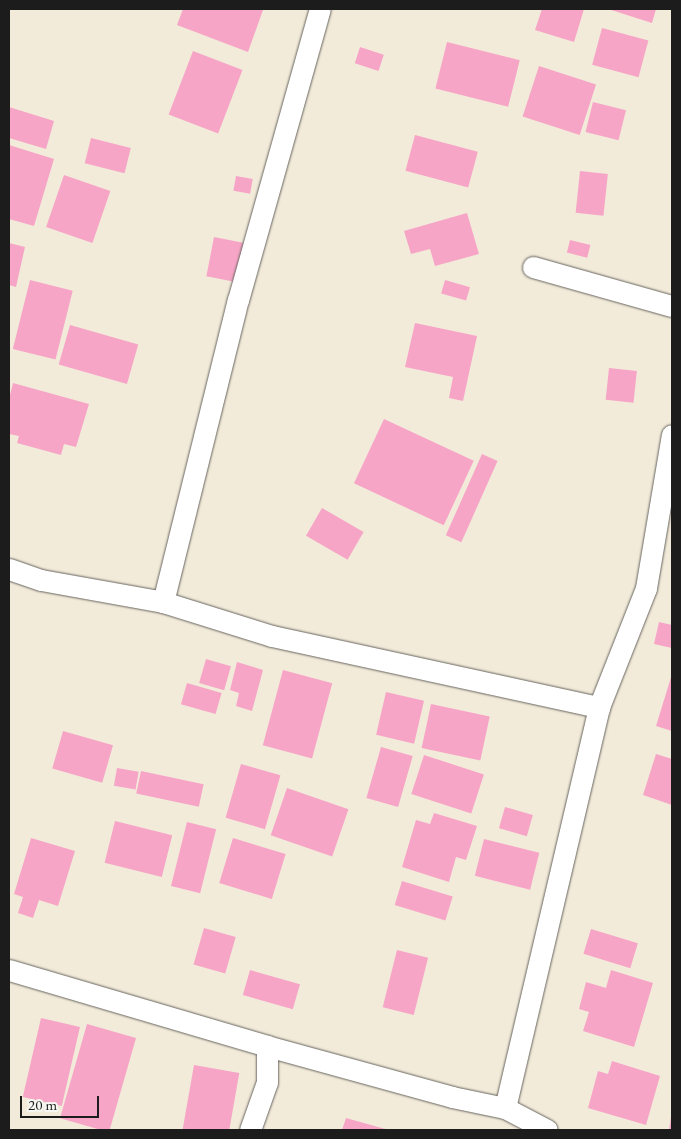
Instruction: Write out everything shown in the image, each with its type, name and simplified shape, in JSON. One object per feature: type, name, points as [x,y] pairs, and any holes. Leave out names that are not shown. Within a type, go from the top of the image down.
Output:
[{"type":"street","points":[[163,602],[238,300],[320,9]]},
{"type":"street","points":[[533,267],[672,306]]},
{"type":"street","points":[[505,1108],[599,707],[646,588],[672,435]]},
{"type":"street","points":[[9,569],[41,580],[163,602],[272,636],[599,707]]},
{"type":"street","points":[[9,970],[268,1046],[452,1097],[505,1108],[545,1130]]},
{"type":"street","points":[[250,1130],[267,1082],[268,1046]]},
{"type":"building","points":[[183,9],[263,10],[248,52],[177,25]]},
{"type":"building","points":[[542,9],[584,9],[574,42],[535,30]]},
{"type":"building","points":[[608,9],[656,9],[652,23]]},
{"type":"building","points":[[602,28],[648,40],[639,77],[592,65]]},
{"type":"building","points":[[447,42],[520,60],[508,107],[435,89]]},
{"type":"building","points":[[360,47],[384,55],[379,71],[355,63]]},
{"type":"building","points":[[193,51],[242,70],[218,133],[169,114]]},
{"type":"building","points":[[539,66],[596,85],[580,135],[523,116]]},
{"type":"building","points":[[593,102],[626,110],[618,140],[586,132]]},
{"type":"building","points":[[9,107],[54,121],[46,149],[9,138]]},
{"type":"building","points":[[415,135],[478,152],[468,188],[405,171]]},
{"type":"building","points":[[91,138],[131,148],[124,173],[85,163]]},
{"type":"building","points":[[9,145],[54,159],[34,226],[9,219]]},
{"type":"building","points":[[580,171],[608,174],[603,216],[576,213]]},
{"type":"building","points":[[64,175],[110,191],[92,243],[46,227]]},
{"type":"building","points":[[236,176],[253,179],[250,194],[233,191]]},
{"type":"building","points":[[467,213],[479,254],[435,266],[430,249],[411,254],[404,231]]},
{"type":"building","points":[[214,237],[244,243],[237,282],[206,276]]},
{"type":"building","points":[[570,240],[590,245],[587,258],[567,253]]},
{"type":"building","points":[[9,243],[25,247],[16,287],[9,285]]},
{"type":"building","points":[[30,280],[73,291],[56,360],[13,349]]},
{"type":"building","points":[[445,280],[470,287],[466,301],[441,293]]},
{"type":"building","points":[[415,323],[477,336],[463,401],[449,398],[453,377],[405,367]]},
{"type":"building","points":[[70,325],[138,345],[127,384],[59,364]]},
{"type":"building","points":[[609,368],[637,371],[634,403],[606,400]]},
{"type":"building","points":[[13,383],[89,404],[76,447],[64,444],[61,455],[17,443],[19,436],[9,434],[9,399]]},
{"type":"building","points":[[384,419],[474,461],[444,525],[354,483]]},
{"type":"building","points":[[482,454],[498,461],[461,542],[446,535]]},
{"type":"building","points":[[322,508],[364,532],[348,560],[306,536]]},
{"type":"building","points":[[659,622],[672,625],[672,648],[654,644]]},
{"type":"building","points":[[206,659],[231,666],[224,690],[199,683]]},
{"type":"building","points":[[237,662],[263,670],[252,711],[236,706],[239,693],[230,690]]},
{"type":"building","points":[[283,670],[332,683],[312,759],[263,745]]},
{"type":"building","points":[[672,674],[672,731],[656,726]]},
{"type":"building","points":[[187,683],[222,693],[216,714],[181,704]]},
{"type":"building","points":[[386,692],[424,701],[414,744],[376,735]]},
{"type":"building","points":[[431,704],[490,716],[480,760],[422,748]]},
{"type":"building","points":[[63,731],[113,745],[102,783],[52,768]]},
{"type":"building","points":[[381,747],[413,756],[398,807],[366,798]]},
{"type":"building","points":[[656,754],[672,759],[672,805],[643,795]]},
{"type":"building","points":[[424,755],[484,774],[471,813],[411,794]]},
{"type":"building","points":[[241,764],[280,775],[265,829],[226,818]]},
{"type":"building","points":[[117,768],[139,772],[136,790],[114,786]]},
{"type":"building","points":[[141,771],[204,784],[199,807],[136,793]]},
{"type":"building","points":[[287,788],[348,809],[332,856],[271,835]]},
{"type":"building","points":[[505,807],[533,815],[527,836],[499,828]]},
{"type":"building","points":[[434,813],[477,826],[466,860],[456,857],[449,882],[402,867],[416,820],[430,824]]},
{"type":"building","points":[[115,821],[172,835],[162,877],[105,863]]},
{"type":"building","points":[[187,822],[216,829],[200,893],[171,886]]},
{"type":"building","points":[[31,838],[75,851],[58,906],[39,900],[33,918],[18,913],[23,897],[14,894]]},
{"type":"building","points":[[233,838],[286,854],[272,899],[219,883]]},
{"type":"building","points":[[484,839],[539,853],[530,890],[475,876]]},
{"type":"building","points":[[402,881],[453,896],[445,920],[395,905]]},
{"type":"building","points":[[204,928],[236,937],[225,974],[194,965]]},
{"type":"building","points":[[591,929],[638,943],[630,968],[583,954]]},
{"type":"building","points":[[397,950],[428,958],[414,1015],[383,1007]]},
{"type":"building","points":[[250,970],[300,984],[293,1009],[243,995]]},
{"type":"building","points":[[611,970],[653,983],[634,1047],[583,1031],[589,1012],[579,1009],[586,982],[606,988]]},
{"type":"building","points":[[41,1018],[80,1027],[62,1106],[23,1097]]},
{"type":"building","points":[[87,1024],[136,1038],[110,1130],[101,1130],[60,1118]]},
{"type":"building","points":[[612,1061],[660,1076],[646,1125],[588,1108],[598,1071],[608,1074]]},
{"type":"building","points":[[194,1065],[239,1073],[229,1130],[183,1130]]},
{"type":"building","points":[[671,1117],[672,1130],[669,1130]]},
{"type":"building","points":[[346,1118],[389,1130],[342,1130]]}]
